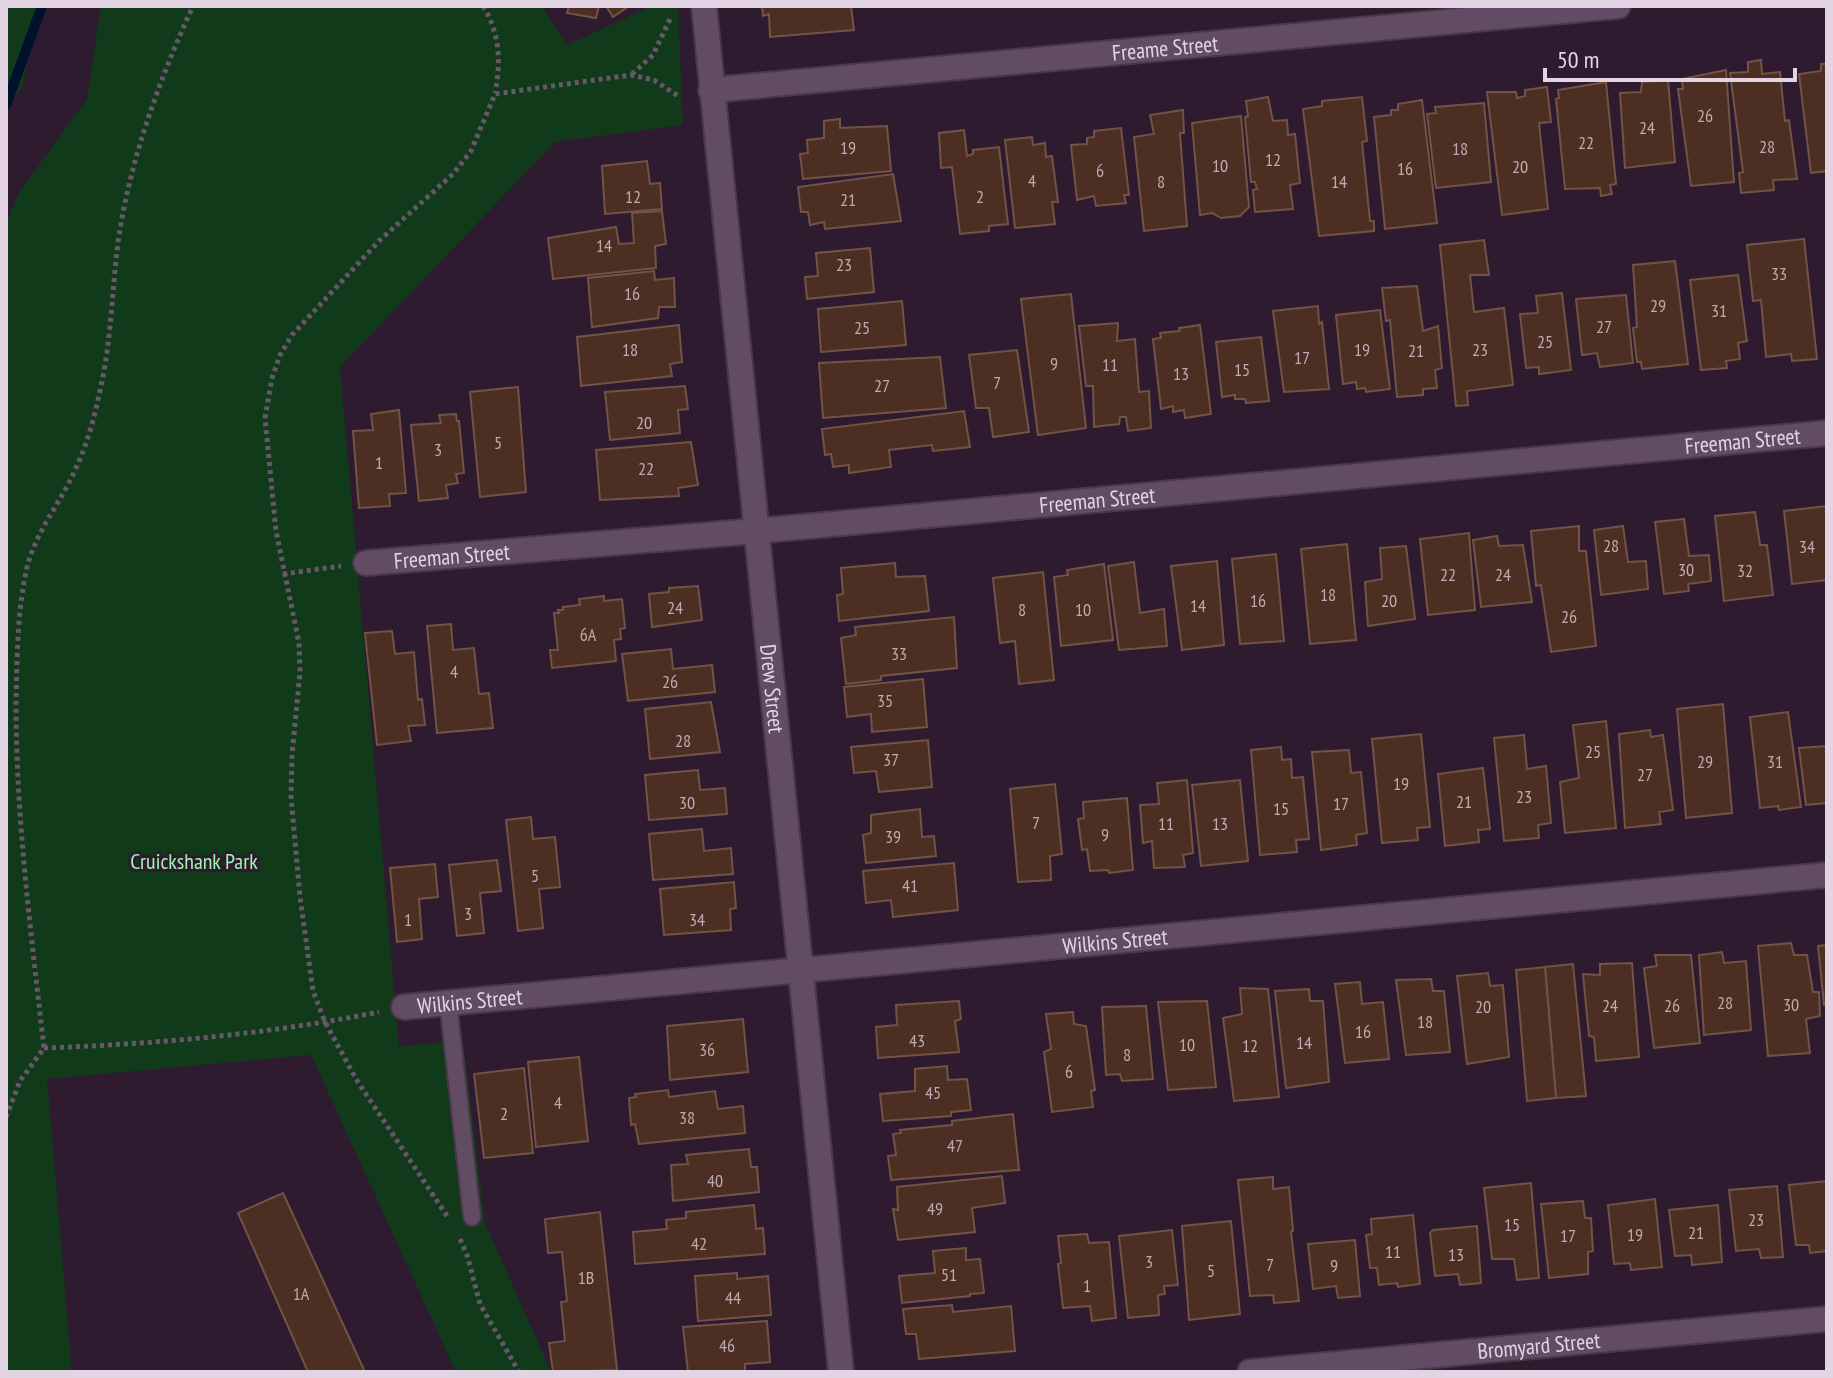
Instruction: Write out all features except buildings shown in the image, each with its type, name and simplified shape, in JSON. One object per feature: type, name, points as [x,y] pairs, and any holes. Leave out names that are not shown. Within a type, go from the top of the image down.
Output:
[{"type":"street","name":"Drew Street","points":[[704,6],[841,1372]]},
{"type":"street","name":"Freame Street","points":[[711,90],[1618,6]]},
{"type":"street","name":"Freeman Street","points":[[366,563],[756,531],[1827,433]]},
{"type":"street","name":"Wilkins Street","points":[[404,1007],[1827,875]]},
{"type":"street","name":"Bromyard Street","points":[[1250,1372],[1827,1319]]},
{"type":"lane","points":[[448,1002],[472,1217]]},
{"type":"path","points":[[6,1117],[20,1081],[44,1048],[20,832],[16,754],[16,677],[25,577],[31,548],[76,469],[93,424],[110,330],[120,232],[137,159],[172,51],[193,6]]},
{"type":"path","points":[[448,1217],[356,1079],[325,1022],[313,991],[291,796],[300,672],[299,643],[276,531],[265,418],[272,378],[280,355],[292,335],[349,271],[453,174],[471,151],[495,94],[499,54],[495,33],[483,6]]},
{"type":"path","points":[[631,75],[653,55],[670,19]]},
{"type":"path","points":[[495,94],[631,75],[654,80],[678,96]]},
{"type":"path","points":[[283,574],[366,563]]},
{"type":"path","points":[[44,1048],[141,1044],[233,1035],[404,1007]]},
{"type":"path","points":[[454,1229],[467,1255],[480,1304],[519,1372]]},
{"type":"green space","points":[[6,6],[37,6],[23,85],[6,108]]},
{"type":"green space","name":"Cruickshank Park","points":[[101,6],[542,6],[567,45],[652,6],[678,6],[683,125],[555,142],[340,367],[399,1046],[463,1041],[485,1223],[551,1372],[456,1372],[311,1055],[47,1079],[72,1372],[6,1372],[6,224],[18,194],[87,99]]},
{"type":"waterway","points":[[6,105],[42,6]]}]
